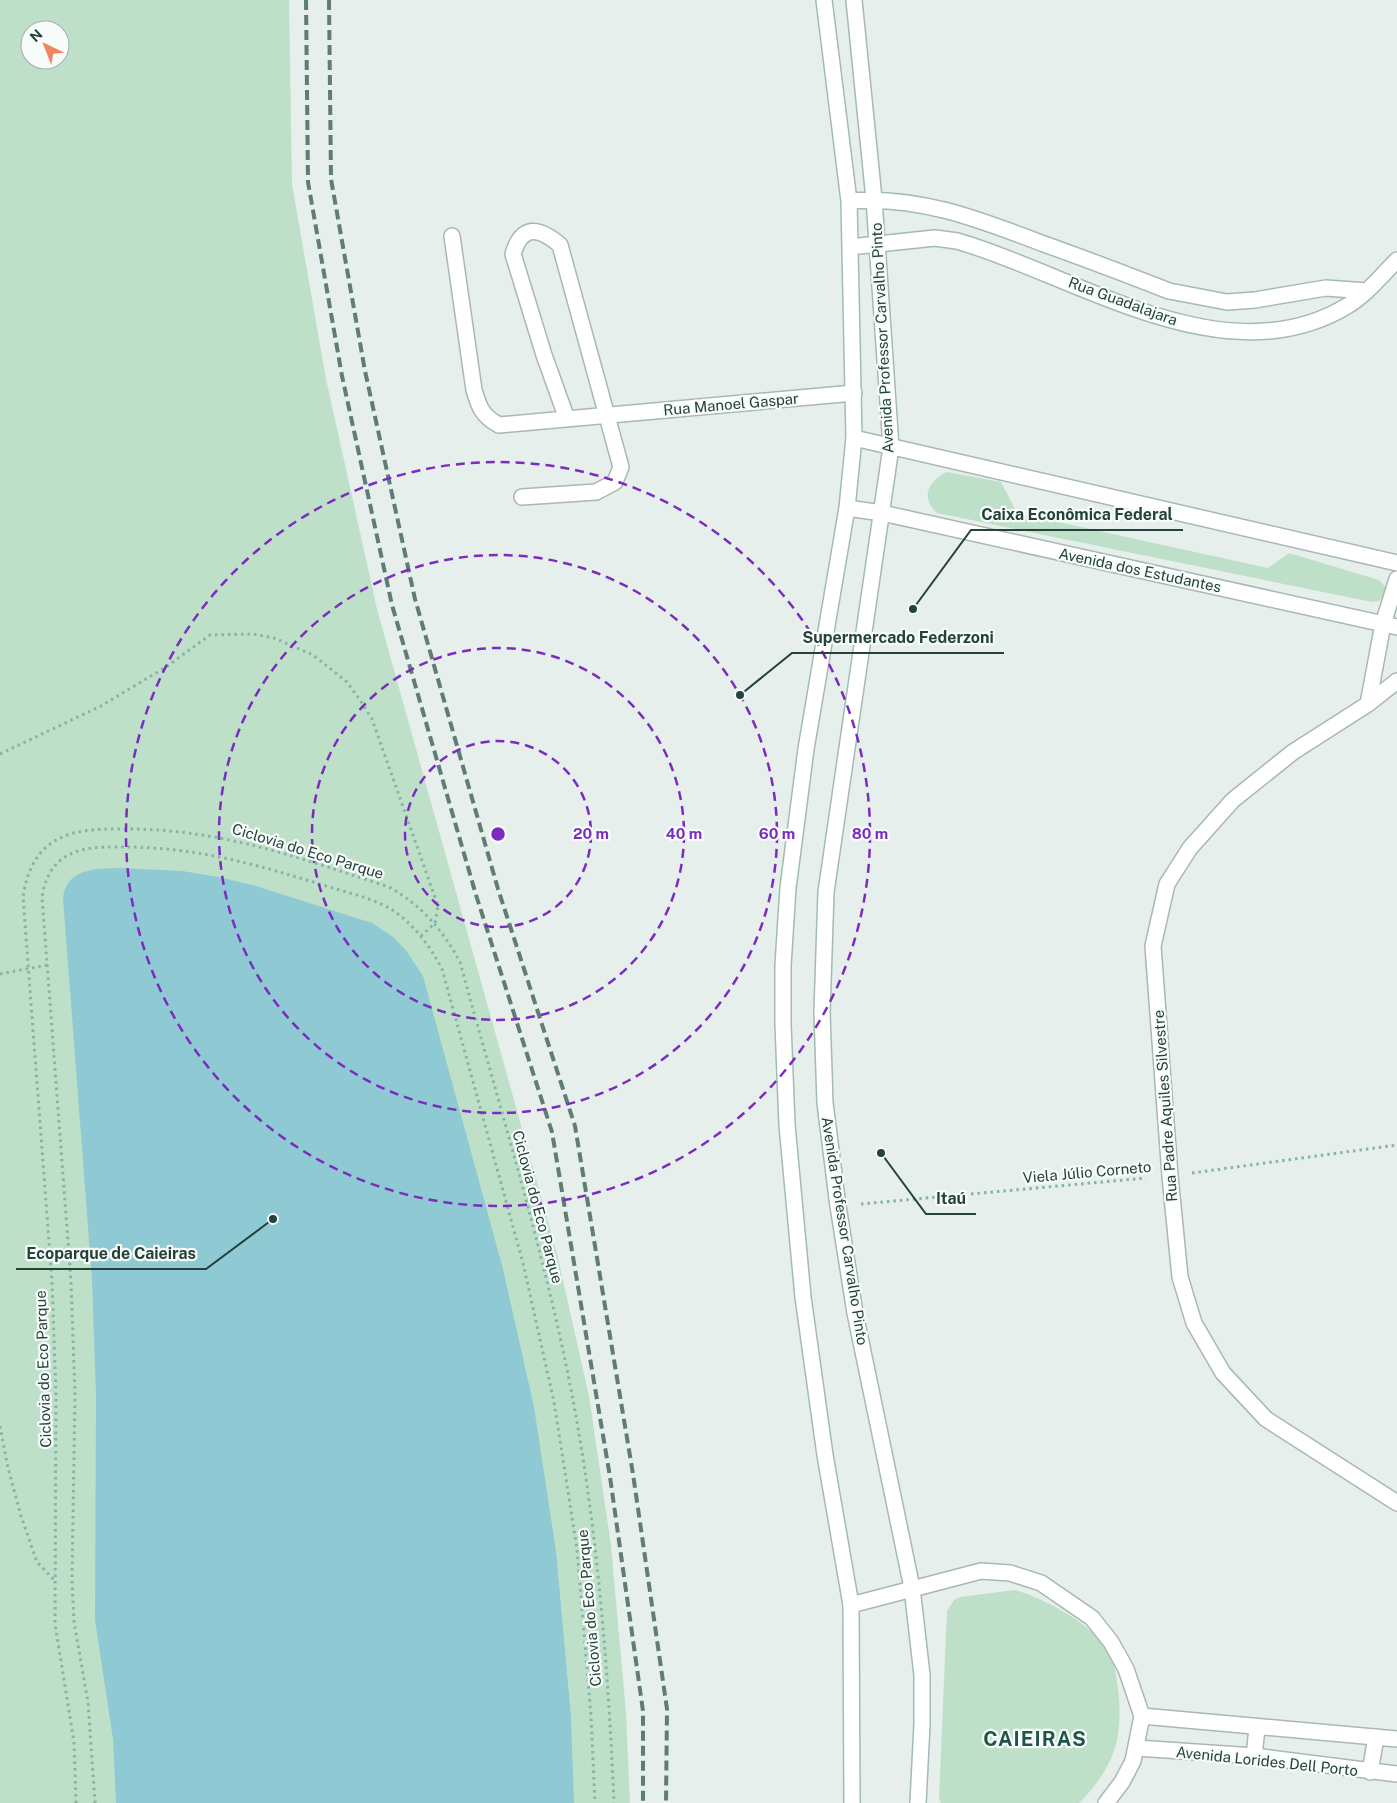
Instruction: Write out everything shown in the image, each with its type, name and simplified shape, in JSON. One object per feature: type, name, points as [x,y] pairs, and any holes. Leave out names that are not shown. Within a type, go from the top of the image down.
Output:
[{"type":"street","name":"Avenida Professor Carvalho Pinto","points":[[824,0],[849,201],[854,438],[846,508],[806,750],[788,888],[783,965],[783,1024],[787,1125],[802,1297],[825,1455],[851,1605],[852,1803]]},
{"type":"street","name":"Avenida Professor Carvalho Pinto","points":[[854,0],[874,199],[891,447],[826,892],[822,1012],[825,1103],[838,1206],[855,1313],[912,1588],[922,1675],[922,1724],[918,1803]]},
{"type":"street","name":"Rua Guadalajara","points":[[849,201],[874,199],[909,202],[951,212],[1169,291],[1202,298],[1227,302],[1255,300],[1326,288],[1366,291]]},
{"type":"street","points":[[522,497],[596,492],[614,482],[621,466],[560,245],[548,234],[525,232],[517,240],[513,254],[544,355],[567,419]]},
{"type":"street","name":"Rua Manoel Gaspar","points":[[452,236],[479,408],[486,419],[498,426],[854,392]]},
{"type":"street","name":"Rua Guadalajara","points":[[850,247],[935,238],[957,241],[1165,319],[1215,331],[1252,332],[1293,328],[1320,320],[1348,306],[1397,260]]},
{"type":"street","points":[[854,438],[1397,563]]},
{"type":"street","name":"Avenida dos Estudantes","points":[[846,508],[882,513],[1390,625]]},
{"type":"street","points":[[1368,704],[1390,625],[1397,579]]},
{"type":"street","name":"Rua Padre Aquiles Silvestre","points":[[1397,681],[1368,704],[1293,752],[1233,800],[1190,848],[1167,884],[1153,946],[1170,1176],[1180,1277],[1194,1323],[1223,1373],[1266,1419],[1397,1503]]},
{"type":"street","points":[[851,1605],[981,1571],[1010,1573],[1041,1583],[1092,1618],[1111,1642],[1126,1669],[1142,1716],[1137,1748],[1122,1782],[1106,1803]]},
{"type":"street","points":[[1142,1716],[1257,1728],[1397,1739]]},
{"type":"street","points":[[1254,1756],[1257,1728]]},
{"type":"street","points":[[1370,1772],[1376,1736]]},
{"type":"street","name":"Avenida Lorides Dell Porto","points":[[1137,1748],[1254,1756],[1397,1774]]},
{"type":"path","points":[[0,754],[109,702],[166,667],[210,635],[253,634],[294,645],[313,655],[342,677],[372,719],[438,906],[435,923],[421,936]]},
{"type":"path","name":"Ciclovia do Eco Parque","points":[[76,1803],[74,1742],[58,1641],[54,1580],[57,1457],[52,1282],[23,897],[26,881],[40,854],[52,843],[66,835],[82,830],[152,829],[227,838],[267,848],[389,887],[405,896],[435,923],[460,962],[541,1258],[571,1390],[595,1547],[610,1714],[614,1803]]},
{"type":"path","points":[[95,1803],[88,1702],[74,1622],[72,1580],[75,1394],[70,1281],[42,897],[48,876],[58,862],[73,852],[84,849],[151,847],[184,850],[262,865],[381,904],[407,921],[421,936],[442,969],[523,1263],[554,1402],[576,1549],[591,1716],[595,1803]]},
{"type":"path","points":[[0,974],[47,965]]},
{"type":"path","name":"Viela Júlio Corneto","points":[[838,1206],[1170,1176],[1397,1145]]},
{"type":"path","points":[[0,1426],[8,1468],[21,1516],[37,1562],[54,1580]]},
{"type":"green space","points":[[0,0],[289,0],[292,184],[326,379],[377,609],[557,1254],[589,1396],[611,1545],[626,1713],[630,1803],[0,1803]]},
{"type":"green space","points":[[946,472],[1001,482],[1017,513],[1268,568],[1289,553],[1379,580],[1385,587],[1385,594],[1379,601],[1372,602],[937,513],[929,501],[928,490],[935,480]]},
{"type":"green space","points":[[1015,1590],[1053,1606],[1081,1623],[1093,1632],[1109,1652],[1115,1670],[1119,1707],[1118,1737],[1114,1751],[1101,1777],[1079,1803],[941,1803],[939,1798],[947,1611],[954,1600],[960,1597]]},
{"type":"water","points":[[119,868],[182,871],[219,877],[256,886],[372,923],[393,937],[405,949],[423,976],[503,1269],[534,1407],[556,1551],[571,1717],[574,1803],[116,1803],[113,1739],[95,1620],[96,1394],[92,1280],[63,898],[70,881],[83,872]]},
{"type":"railway","points":[[306,0],[308,182],[342,376],[392,605],[476,895],[552,1132],[610,1477],[643,1711],[643,1803]]},
{"type":"railway","points":[[329,0],[331,179],[365,371],[415,599],[498,889],[575,1126],[633,1474],[667,1709],[666,1803]]},
{"type":"place","name":"Caixa Econômica Federal","points":[[913,609]]},
{"type":"place","name":"Supermercado Federzoni","points":[[740,695]]},
{"type":"place","name":"Itaú","points":[[881,1153]]},
{"type":"place","name":"Ecoparque de Caieiras","points":[[273,1219]]},
{"type":"district","name":"CAIEIRAS","points":[[1035,1739]]}]
